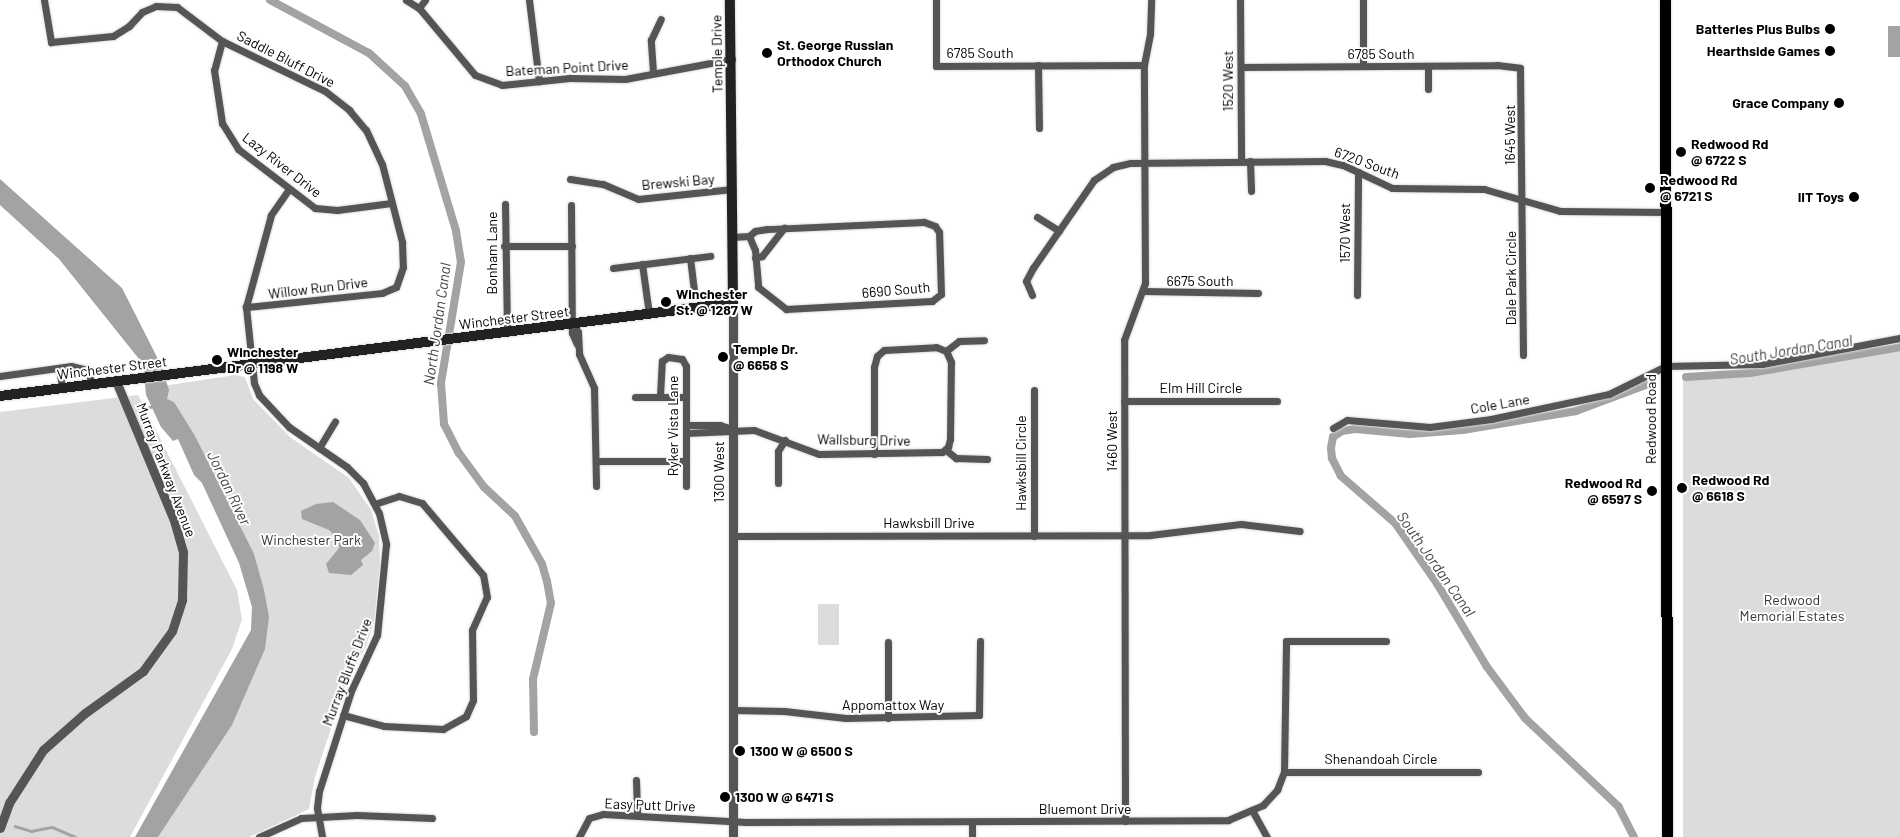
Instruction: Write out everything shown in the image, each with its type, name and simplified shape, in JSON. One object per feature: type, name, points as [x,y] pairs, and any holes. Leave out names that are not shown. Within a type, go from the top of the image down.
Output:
[{"type":"main road","name":"Temple Drive","points":[[730,0],[732,108]]},
{"type":"main road","name":"Redwood Road","points":[[1665,0],[1666,837]]},
{"type":"main road","name":"1300 West","points":[[732,108],[733,304]]},
{"type":"main road","name":"Winchester Street","points":[[0,396],[733,304]]},
{"type":"street","name":"Saddle Bluff Drive","points":[[44,0],[51,42],[79,41],[113,36],[129,26],[142,12],[156,6],[172,6],[222,40],[312,84],[349,110],[366,130],[379,155],[392,203],[404,261],[401,279],[393,290]]},
{"type":"street","name":"Bateman Point Drive","points":[[406,0],[419,8],[475,75],[502,85],[570,78],[612,80],[732,59]]},
{"type":"street","points":[[419,8],[425,0]]},
{"type":"street","points":[[529,0],[539,81]]},
{"type":"street","name":"6785 South","points":[[936,0],[936,66],[1144,65]]},
{"type":"street","name":"1460 West","points":[[1124,821],[1125,333],[1143,290],[1144,65],[1150,34],[1151,0]]},
{"type":"street","name":"1520 West","points":[[1240,0],[1241,162]]},
{"type":"street","points":[[1363,0],[1363,66]]},
{"type":"street","points":[[653,72],[651,40],[661,19]]},
{"type":"street","name":"Lazy River Drive","points":[[222,40],[214,70],[225,130],[238,149],[289,189],[322,210],[392,203]]},
{"type":"street","points":[[1038,65],[1039,128]]},
{"type":"street","name":"6785 South","points":[[1240,68],[1363,66],[1520,68]]},
{"type":"street","points":[[1428,66],[1428,89]]},
{"type":"street","name":"1645 West","points":[[1520,68],[1523,202]]},
{"type":"street","points":[[1250,161],[1251,191]]},
{"type":"street","name":"6720 South","points":[[1032,295],[1026,281],[1059,231],[1103,172],[1122,164],[1145,162],[1325,161],[1358,172],[1392,188],[1484,189],[1523,202],[1560,211],[1666,212]]},
{"type":"street","name":"1570 West","points":[[1357,295],[1358,172]]},
{"type":"street","name":"Brewski Bay","points":[[570,179],[603,184],[638,199],[732,189]]},
{"type":"street","name":"Murray Bluffs Drive","points":[[289,189],[271,216],[246,307],[251,365],[259,395],[289,427],[356,476],[375,504],[386,544],[381,620],[343,715],[318,791],[318,818],[322,837]]},
{"type":"street","name":"Dale Park Circle","points":[[1523,202],[1523,355]]},
{"type":"street","name":"Bonham Lane","points":[[505,204],[504,246],[507,333]]},
{"type":"street","points":[[572,205],[573,324],[578,332],[577,344],[594,388],[593,435],[598,461],[596,486]]},
{"type":"street","points":[[1036,217],[1059,231]]},
{"type":"street","name":"6690 South","points":[[733,237],[749,236],[755,231],[784,228],[924,222],[935,226],[939,232],[941,294],[932,301],[786,309],[758,287],[754,243],[749,236]]},
{"type":"street","points":[[755,258],[762,256],[784,228]]},
{"type":"street","points":[[504,246],[572,246]]},
{"type":"street","points":[[613,268],[710,256]]},
{"type":"street","points":[[690,258],[694,289]]},
{"type":"street","points":[[642,264],[649,314]]},
{"type":"street","name":"Willow Run Drive","points":[[246,307],[393,290]]},
{"type":"street","name":"6675 South","points":[[1143,290],[1258,293]]},
{"type":"street","name":"1300 West","points":[[733,304],[733,837]]},
{"type":"street","points":[[1666,366],[1762,364],[1900,338]]},
{"type":"street","points":[[946,351],[959,341],[984,340]]},
{"type":"street","points":[[874,454],[874,366],[877,356],[884,350],[936,347],[946,351],[951,362],[950,439],[946,450],[956,458],[986,459]]},
{"type":"street","name":"Ryker Vista Lane","points":[[660,396],[662,361],[673,357],[684,361],[686,486]]},
{"type":"street","points":[[0,376],[71,366],[89,370],[91,384]]},
{"type":"street","name":"Cole Lane","points":[[1333,428],[1346,420],[1430,427],[1538,411],[1609,394],[1666,366]]},
{"type":"street","points":[[59,368],[62,388]]},
{"type":"street","name":"Murray Parkway Avenue","points":[[0,828],[13,796],[43,750],[84,713],[143,671],[172,632],[182,600],[183,552],[173,518],[116,381]]},
{"type":"street","name":"Hawksbill Circle","points":[[1034,390],[1034,536]]},
{"type":"street","points":[[635,397],[686,397]]},
{"type":"street","name":"Elm Hill Circle","points":[[1124,401],[1277,401]]},
{"type":"street","points":[[319,448],[335,421]]},
{"type":"street","name":"Wallsburg Drive","points":[[686,429],[732,429],[767,432],[819,454],[932,454],[946,450]]},
{"type":"street","points":[[778,483],[778,451],[785,440]]},
{"type":"street","points":[[598,461],[685,461]]},
{"type":"street","points":[[343,715],[391,727],[443,729],[459,722],[473,700],[472,630],[486,597],[484,575],[422,503],[399,496],[375,504]]},
{"type":"street","name":"Hawksbill Drive","points":[[733,536],[1168,534],[1222,524],[1258,524],[1300,531]]},
{"type":"street","name":"Appomattox Way","points":[[733,710],[888,718],[980,715],[980,641]]},
{"type":"street","name":"Bluemont Drive","points":[[733,820],[972,822],[1228,820],[1253,812],[1270,798],[1284,772],[1286,642],[1386,641]]},
{"type":"street","points":[[888,642],[888,718]]},
{"type":"street","name":"Shenandoah Circle","points":[[1284,772],[1478,772]]},
{"type":"street","points":[[636,780],[636,816]]},
{"type":"street","points":[[1253,812],[1267,837]]},
{"type":"street","points":[[259,837],[294,820],[357,815],[432,818]]},
{"type":"street","name":"Easy Putt Drive","points":[[579,837],[585,822],[594,816],[733,820]]},
{"type":"street","points":[[972,822],[972,837]]},
{"type":"green space","name":"Redwood Memorial Estates","points":[[1900,345],[1900,837],[1683,837],[1683,380],[1814,365]]},
{"type":"green space","name":"Winchester Park","points":[[235,375],[245,377],[253,399],[290,437],[349,478],[371,510],[379,536],[380,563],[374,622],[366,646],[345,686],[315,777],[309,809],[249,837],[150,837],[259,637],[253,574],[157,387]]},
{"type":"green space","points":[[138,395],[237,590],[242,619],[232,649],[130,837],[0,837],[0,412]]},
{"type":"green space","points":[[818,604],[839,604],[839,645],[818,645]]},
{"type":"shaded area","points":[[1888,26],[1900,26],[1900,57],[1888,57]]},
{"type":"shaded area","points":[[0,179],[122,288],[161,365],[169,390],[167,399],[174,402],[195,436],[254,554],[264,590],[269,617],[265,649],[232,725],[158,837],[135,837],[251,630],[252,607],[239,563],[202,483],[194,475],[178,439],[173,441],[161,427],[146,395],[143,364],[59,259],[0,205]]},
{"type":"shaded area","points":[[333,502],[360,520],[375,543],[372,551],[361,560],[363,565],[351,575],[329,573],[326,564],[339,548],[339,540],[329,530],[302,519],[301,511],[316,504]]},
{"type":"waterway","name":"North Jordan Canal","points":[[270,0],[369,53],[405,86],[421,114],[456,231],[461,262],[441,383],[444,424],[459,453],[484,487],[515,516],[542,564],[547,581],[551,603],[533,679],[534,732]]},
{"type":"waterway","name":"South Jordan Canal","points":[[1686,377],[1750,373],[1900,347]]},
{"type":"waterway","name":"South Jordan Canal","points":[[1634,837],[1619,807],[1525,718],[1487,667],[1438,585],[1395,523],[1341,476],[1332,458],[1331,448],[1333,437],[1342,431],[1355,429],[1410,434],[1463,430],[1576,411],[1646,385]]},
{"type":"waterway","points":[[141,410],[156,405]]},
{"type":"waterway","name":"Jordan River","points":[[219,490],[229,484]]},
{"type":"waterway","points":[[15,826],[31,831],[52,827],[75,837]]},
{"type":"place","name":"Batteries Plus Bulbs","points":[[1830,29]]},
{"type":"place","name":"Hearthside Games","points":[[1830,51]]},
{"type":"place","name":"St. George Russian Orthodox Church","points":[[767,53]]},
{"type":"place","name":"Grace Company","points":[[1839,103]]},
{"type":"place","name":"Redwood Rd @ 6722 S","points":[[1681,152]]},
{"type":"place","name":"Redwood Rd @ 6721 S","points":[[1650,188]]},
{"type":"place","name":"IIT Toys","points":[[1854,197]]},
{"type":"place","name":"Winchester St. @ 1287 W","points":[[666,302]]},
{"type":"place","name":"Temple Dr. @ 6658 S","points":[[723,357]]},
{"type":"place","name":"Winchester Dr @ 1198 W","points":[[217,360]]},
{"type":"place","name":"Redwood Rd @ 6618 S","points":[[1682,488]]},
{"type":"place","name":"Redwood Rd @ 6597 S","points":[[1652,491]]},
{"type":"place","name":"1300 W @ 6500 S","points":[[740,751]]},
{"type":"place","name":"1300 W @ 6471 S","points":[[725,797]]}]
